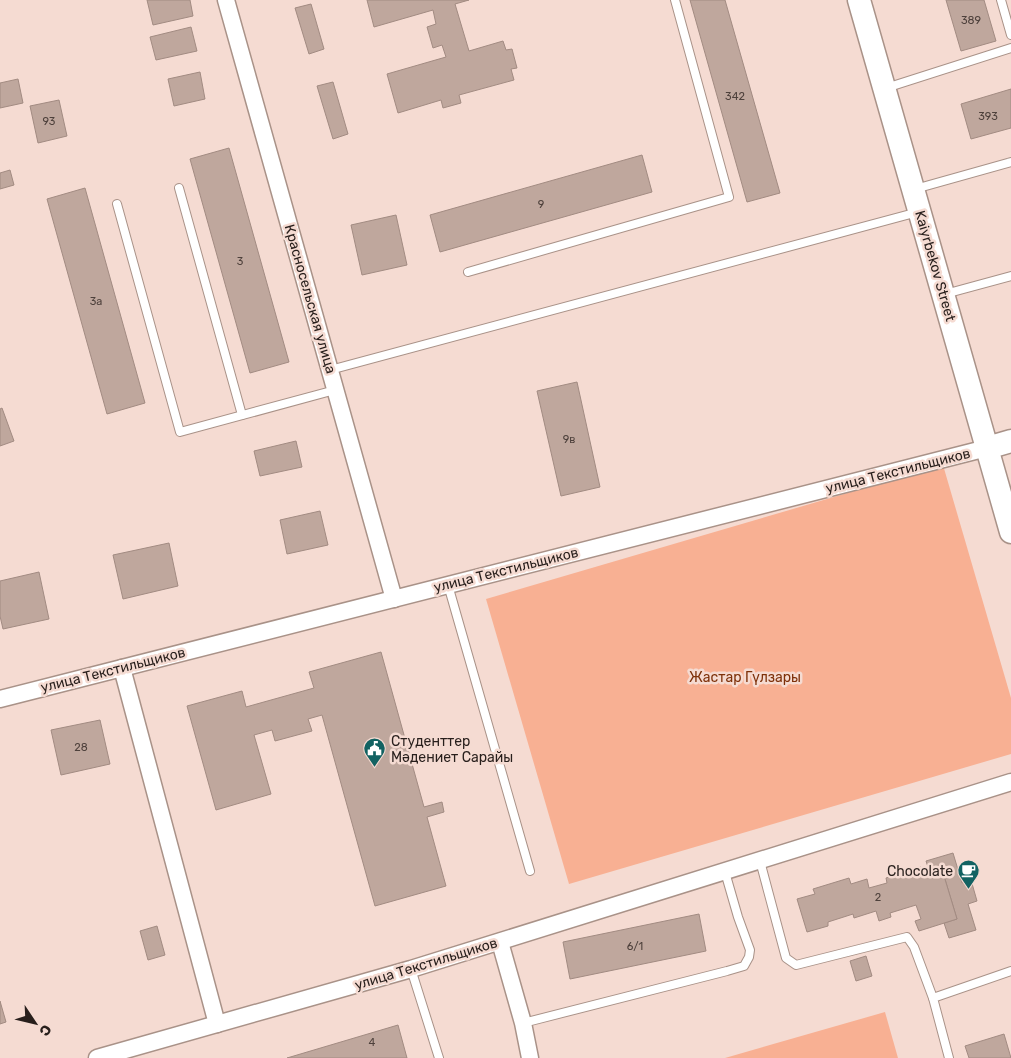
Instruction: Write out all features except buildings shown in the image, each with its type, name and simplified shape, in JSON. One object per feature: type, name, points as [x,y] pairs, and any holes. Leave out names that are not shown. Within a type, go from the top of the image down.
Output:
[{"type":"main road","name":"Kaiyrbekov Street","points":[[860,0],[1011,532]]},
{"type":"main road","name":"улица Текстильщиков","points":[[987,448],[1011,441]]},
{"type":"street","name":"Красносельская улица","points":[[226,0],[394,599]]},
{"type":"street","name":"улица Текстильщиков","points":[[0,698],[987,448]]},
{"type":"street","points":[[122,668],[218,1024]]},
{"type":"street","name":"улица Текстильщиков","points":[[97,1058],[411,970],[1011,782]]},
{"type":"street","points":[[500,942],[523,1023],[530,1058]]},
{"type":"lane","points":[[468,272],[729,198],[675,0]]},
{"type":"lane","points":[[1001,0],[1011,35]]},
{"type":"lane","points":[[885,88],[1011,48]]},
{"type":"lane","points":[[914,190],[1011,162]]},
{"type":"lane","points":[[179,188],[242,415]]},
{"type":"lane","points":[[117,204],[180,432],[335,390]]},
{"type":"lane","points":[[330,370],[920,211]]},
{"type":"lane","points":[[944,295],[1011,276]]},
{"type":"lane","points":[[448,585],[530,871]]},
{"type":"lane","points":[[760,861],[786,958],[796,965],[907,937],[914,947],[933,998],[949,1058]]},
{"type":"lane","points":[[523,1023],[744,966],[749,957],[750,950],[725,872]]},
{"type":"lane","points":[[411,970],[439,1058]]},
{"type":"lane","points":[[933,998],[964,989],[1011,971]]},
{"type":"green space","name":"Жастар Гүлзары","points":[[943,465],[1011,698],[1011,754],[569,884],[486,599]]},
{"type":"green space","points":[[885,1012],[898,1058],[725,1058]]},
{"type":"place","name":"Студенттер Мәдениет Сарайы","points":[[375,768]]},
{"type":"place","name":"Chocolate","points":[[969,890]]}]
